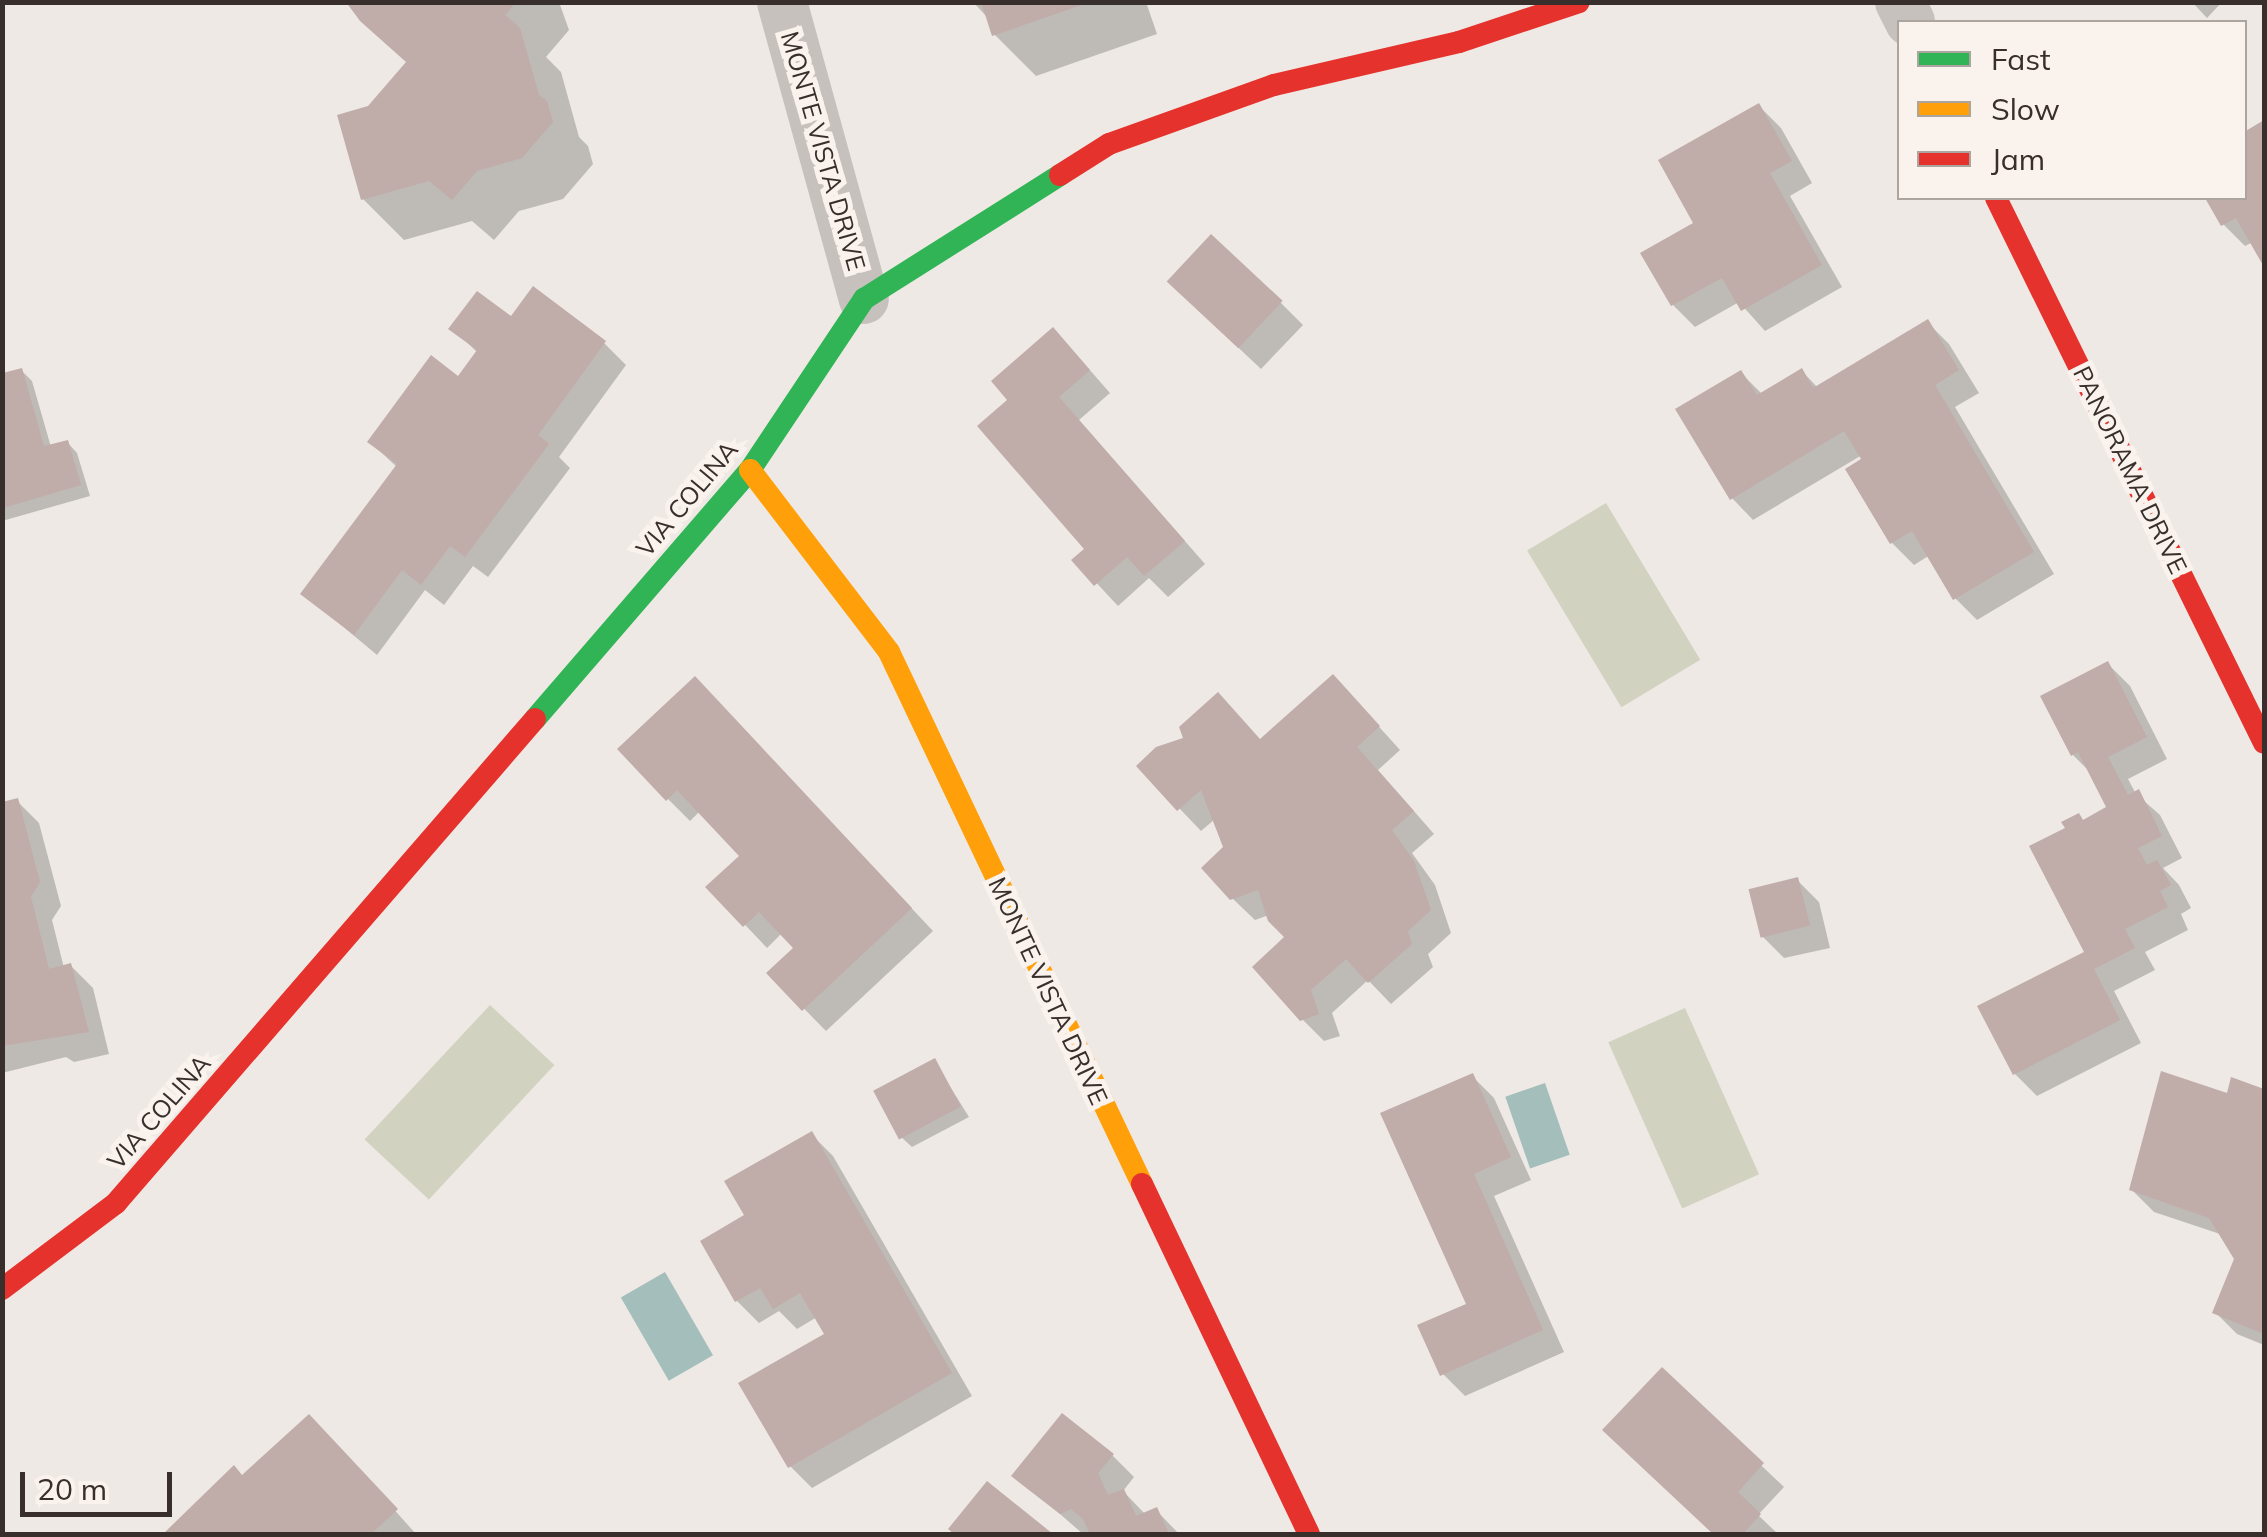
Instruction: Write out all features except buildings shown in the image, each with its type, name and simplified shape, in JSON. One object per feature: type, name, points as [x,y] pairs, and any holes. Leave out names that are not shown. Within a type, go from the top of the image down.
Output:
[{"type":"street","name":"MONTE VISTA DRIVE","points":[[782,2],[864,299]]},
{"type":"street","name":"VIA COLINA","points":[[2,1289],[116,1203],[750,470],[864,299],[1109,144],[1274,85],[1459,42],[1579,2]]},
{"type":"street","name":"PANORAMA DRIVE","points":[[1997,200],[2264,743]]},
{"type":"street","name":"MONTE VISTA DRIVE","points":[[750,470],[889,652],[1309,1534]]},
{"type":"green space","points":[[1606,503],[1700,660],[1621,707],[1527,550]]},
{"type":"green space","points":[[490,1005],[554,1065],[429,1200],[365,1140]]},
{"type":"green space","points":[[1685,1008],[1759,1174],[1682,1208],[1608,1042]]},
{"type":"water","points":[[1545,1083],[1570,1155],[1530,1169],[1505,1097]]},
{"type":"water","points":[[665,1272],[713,1355],[669,1381],[621,1298]]},
{"type":"traffic: fast","points":[[535,719],[750,470],[864,299],[1060,175]]},
{"type":"traffic: slow","points":[[750,470],[889,652],[1142,1184]]},
{"type":"traffic: jam","points":[[1060,175],[1109,144],[1274,85],[1459,42],[1579,2]]},
{"type":"traffic: jam","points":[[1997,200],[2264,743]]},
{"type":"traffic: jam","points":[[2,1289],[116,1203],[535,719]]},
{"type":"traffic: jam","points":[[1142,1184],[1309,1534]]}]
